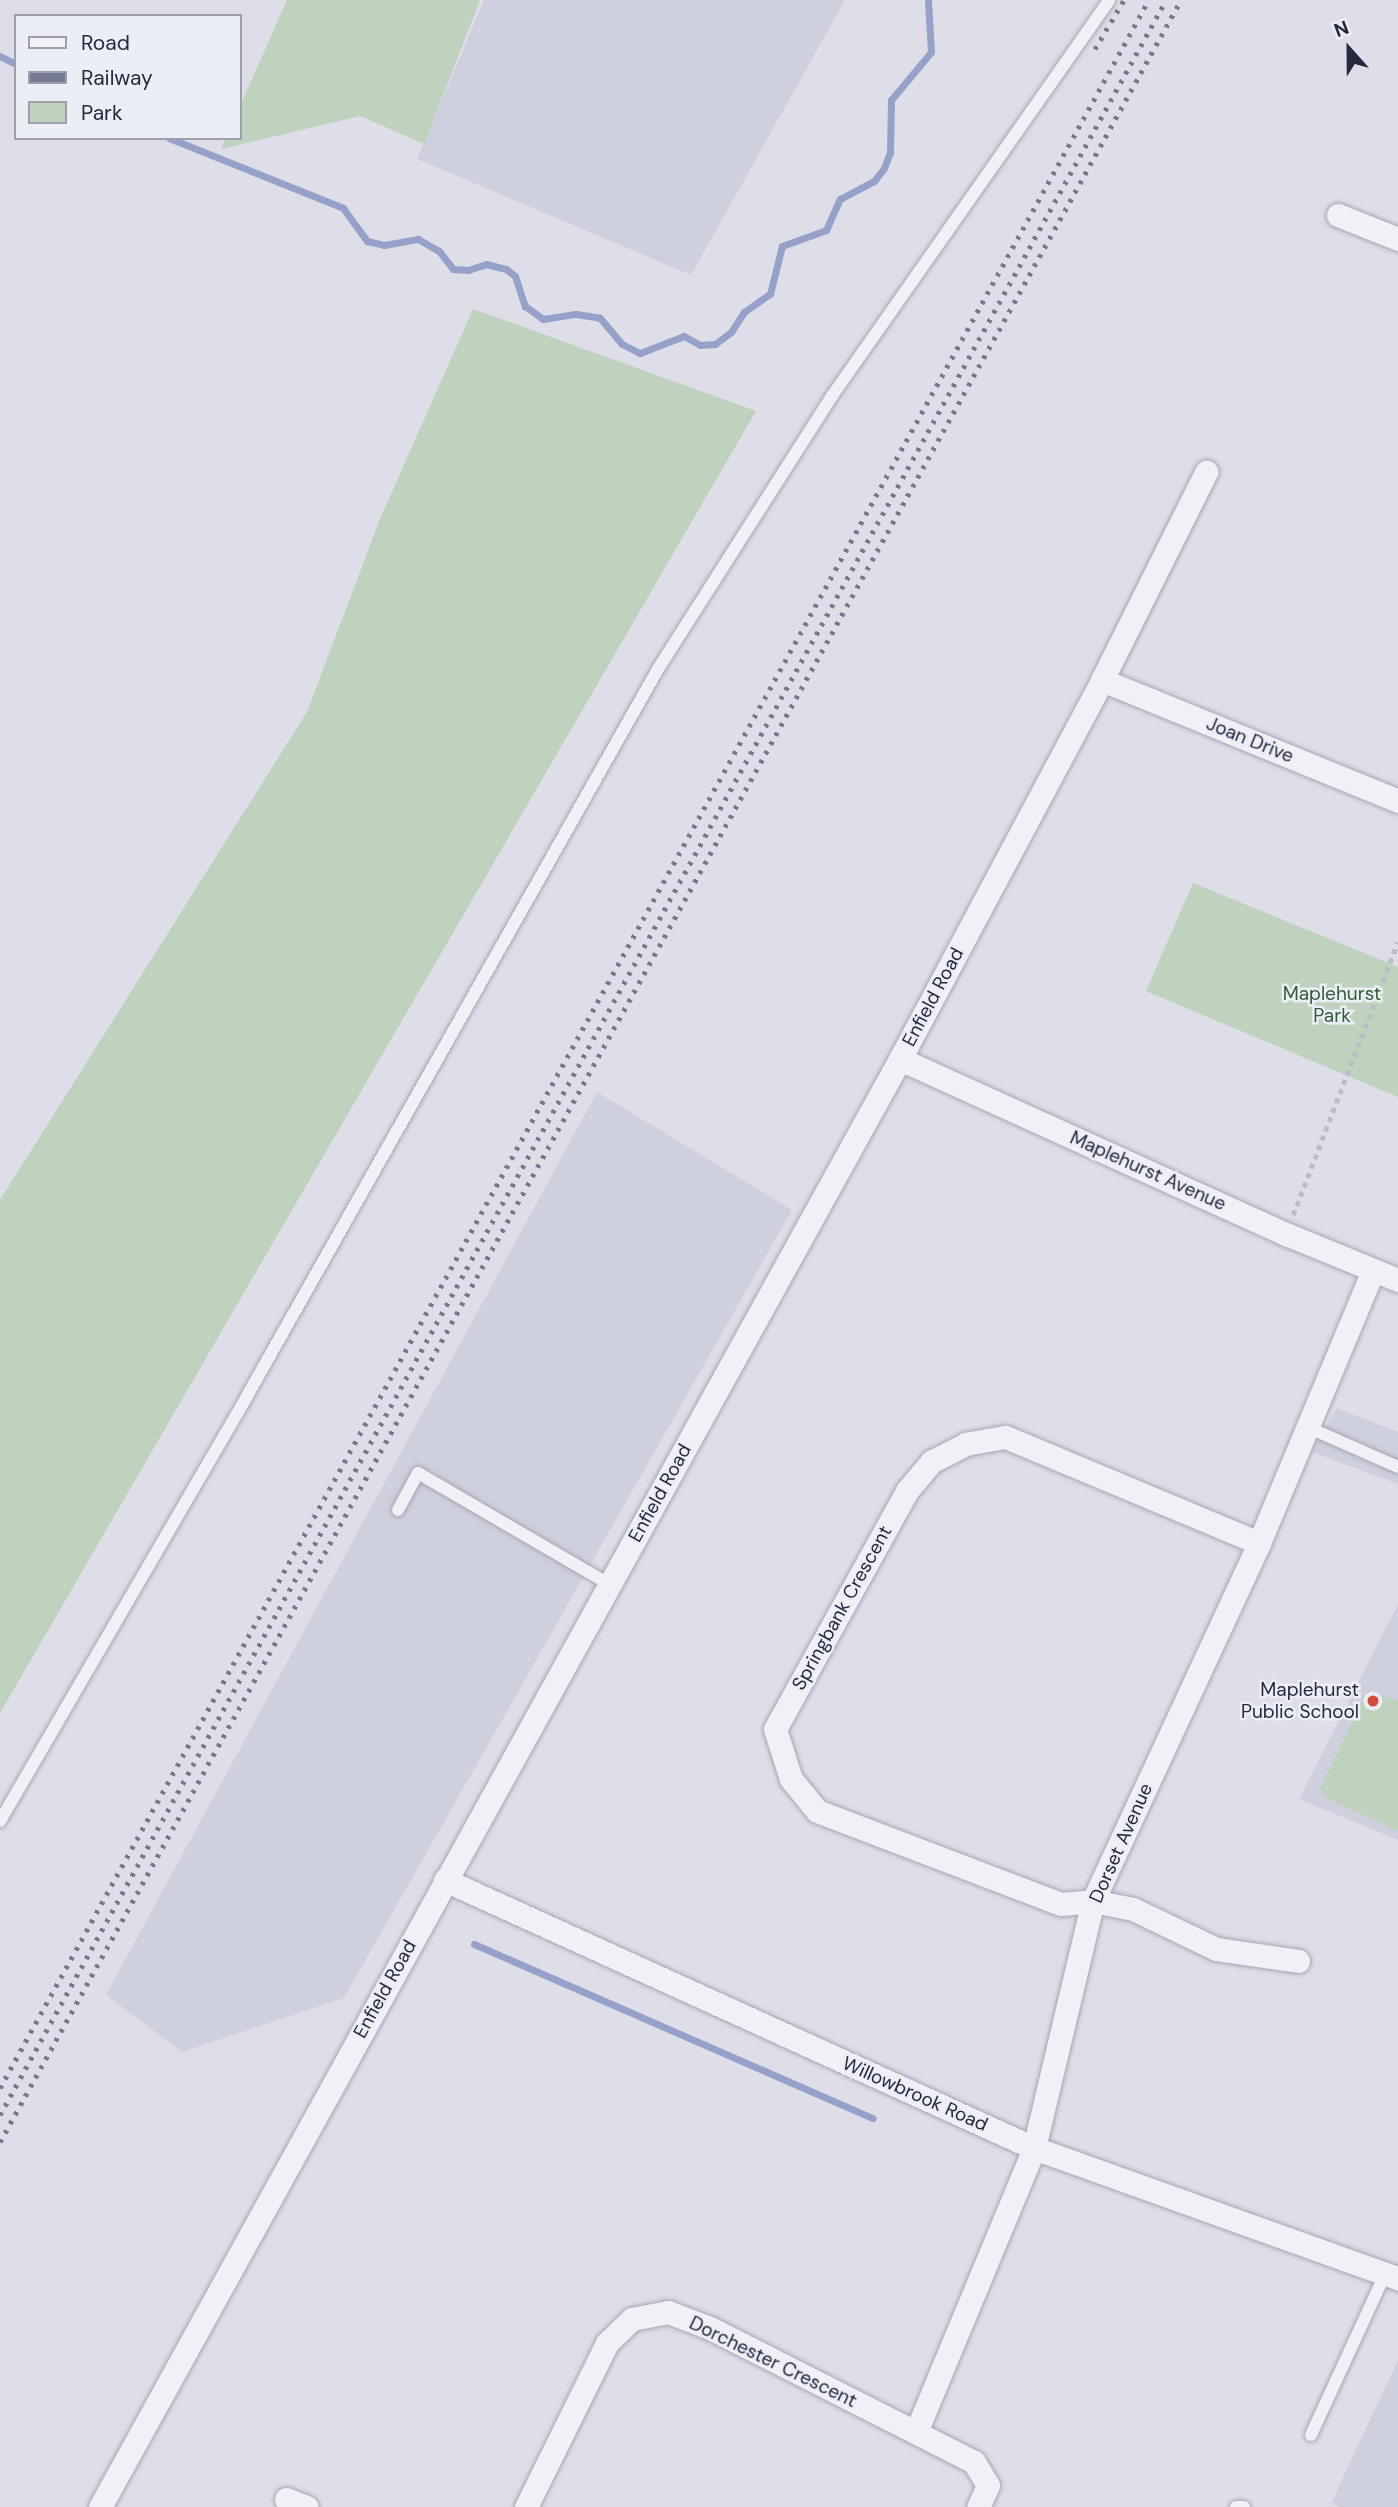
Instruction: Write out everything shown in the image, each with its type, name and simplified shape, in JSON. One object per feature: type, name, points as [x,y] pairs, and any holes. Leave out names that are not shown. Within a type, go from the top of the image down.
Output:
[{"type":"street","points":[[1338,215],[1398,239]]},
{"type":"street","name":"Enfield Road","points":[[100,2507],[900,1059],[1102,680],[1206,472]]},
{"type":"street","name":"Joan Drive","points":[[1102,680],[1398,800]]},
{"type":"street","name":"Maplehurst Avenue","points":[[900,1059],[1286,1234],[1398,1280]]},
{"type":"street","name":"Dorset Avenue","points":[[916,2432],[1034,2148],[1093,1901],[1259,1543],[1373,1270]]},
{"type":"street","name":"Springbank Crescent","points":[[1259,1543],[1004,1437],[966,1444],[932,1461],[907,1491],[775,1729],[792,1779],[817,1811],[1061,1904],[1093,1901],[1133,1909],[1216,1949],[1298,1961]]},
{"type":"street","name":"Willowbrook Road","points":[[445,1880],[1034,2148],[1264,2233],[1392,2275]]},
{"type":"street","name":"Dorchester Crescent","points":[[526,2507],[607,2343],[632,2319],[668,2312],[709,2328],[974,2462],[988,2485],[978,2507]]},
{"type":"lane","points":[[0,1821],[247,1396],[658,669],[832,396],[1109,0]]},
{"type":"lane","points":[[1307,1427],[1398,1467]]},
{"type":"lane","points":[[398,1510],[418,1473],[609,1584]]},
{"type":"lane","points":[[1311,2435],[1392,2275]]},
{"type":"lane","points":[[1236,2507],[1244,2507]]},
{"type":"path","points":[[1286,1234],[1398,942]]},
{"type":"shaded area","points":[[484,0],[845,0],[691,275],[417,159]]},
{"type":"shaded area","points":[[597,1092],[792,1210],[344,1998],[182,2052],[106,1995]]},
{"type":"shaded area","points":[[1337,1408],[1398,1432],[1398,1484],[1312,1452]]},
{"type":"shaded area","name":"Maplehurst Public School","points":[[1398,1604],[1398,1840],[1299,1799]]},
{"type":"shaded area","points":[[1398,2360],[1398,2507],[1340,2507],[1331,2503]]},
{"type":"green space","points":[[287,0],[480,0],[424,144],[360,116],[221,149],[225,140],[242,140],[242,101]]},
{"type":"green space","points":[[473,309],[756,411],[0,1713],[0,1200],[307,712],[380,519]]},
{"type":"green space","name":"Maplehurst Park","points":[[1193,883],[1398,967],[1398,1097],[1146,991]]},
{"type":"green space","name":"Maplehurst Public School","points":[[1368,1691],[1398,1701],[1398,1831],[1324,1797],[1320,1788]]},
{"type":"waterway","points":[[174,140],[343,208],[367,241],[384,245],[418,239],[439,251],[453,269],[468,270],[486,264],[506,269],[515,276],[525,306],[543,319],[576,314],[600,318],[622,344],[640,353],[684,336],[700,345],[715,344],[731,332],[744,312],[770,294],[782,246],[826,230],[840,199],[874,181],[884,168],[890,152],[891,100],[931,52],[928,0]]},
{"type":"waterway","points":[[0,56],[14,63]]},
{"type":"waterway","points":[[474,1944],[873,2118]]},
{"type":"railway","points":[[1095,49],[1124,0]]},
{"type":"railway","points":[[0,2088],[1149,0]]},
{"type":"railway","points":[[0,2115],[1166,0]]},
{"type":"railway","points":[[0,2142],[1181,0]]},
{"type":"place","name":"Maplehurst Public School","points":[[1373,1701]]}]
